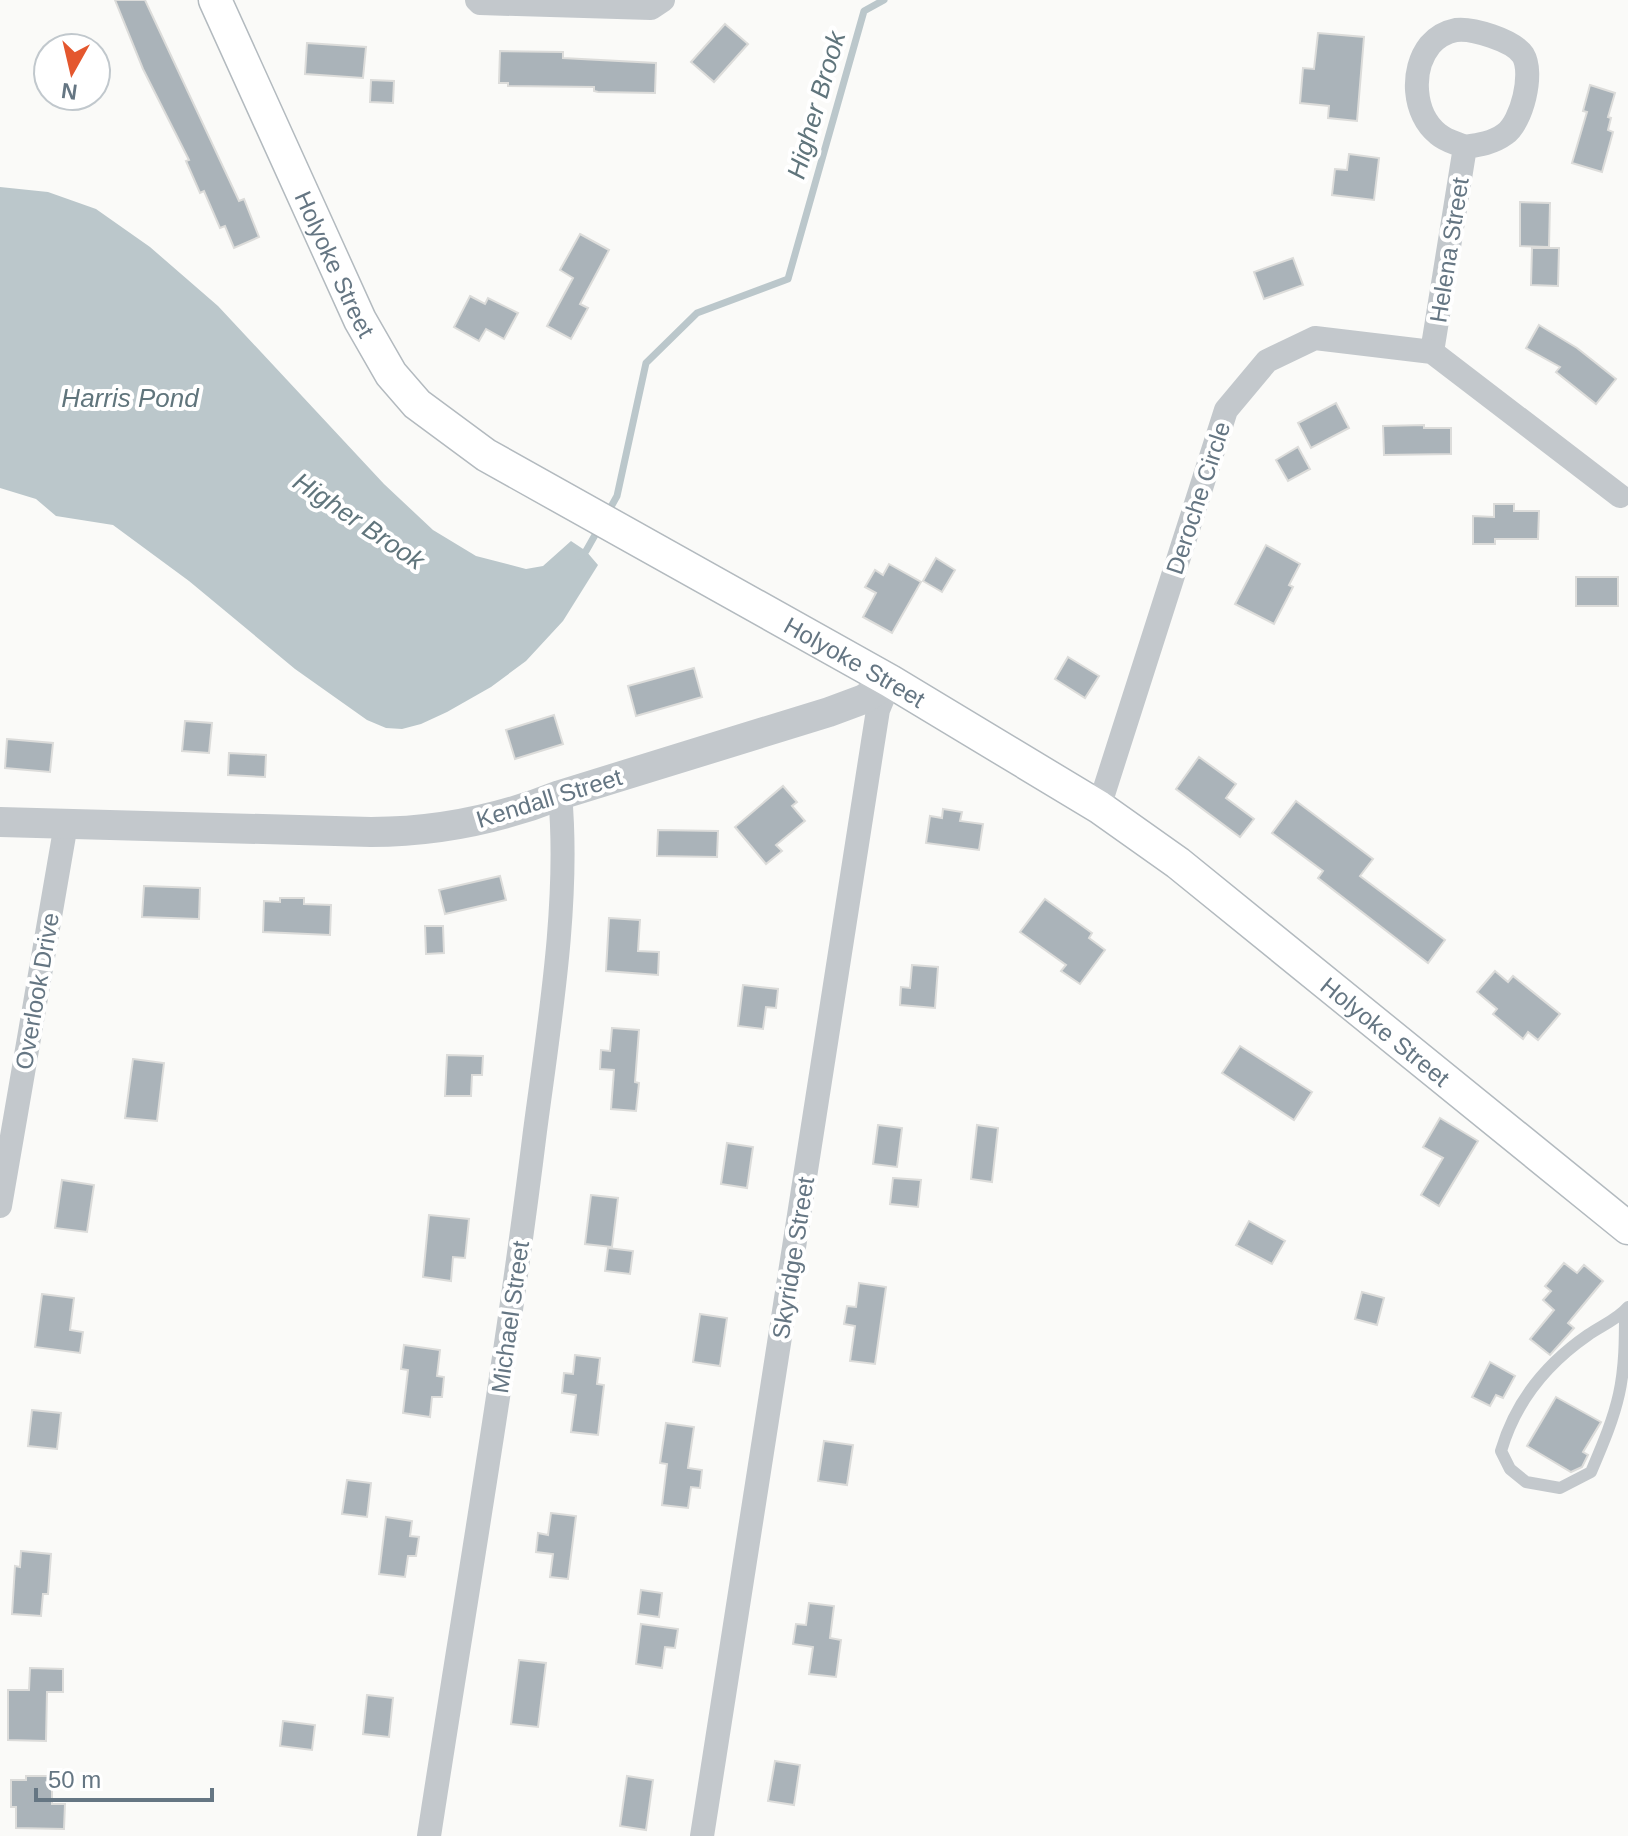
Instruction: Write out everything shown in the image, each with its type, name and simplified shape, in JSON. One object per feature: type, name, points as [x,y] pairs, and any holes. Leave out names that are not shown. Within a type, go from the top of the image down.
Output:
[{"type":"main road","name":"Holyoke Street","points":[[215,0],[360,320],[391,374],[417,404],[459,437],[890,681],[1099,807],[1178,863],[1628,1228]]},
{"type":"street","points":[[477,0],[480,3],[651,8],[663,0]]},
{"type":"street","name":"Helena Street","points":[[1455,30],[1495,37],[1511,45],[1524,56],[1527,73],[1524,100],[1510,130],[1488,143],[1465,147],[1446,140],[1431,127],[1421,111],[1417,92],[1418,74],[1427,49],[1439,37],[1455,30]]},
{"type":"street","name":"Helena Street","points":[[1432,352],[1465,147]]},
{"type":"street","name":"Deroche Circle","points":[[1099,807],[1226,410],[1267,361],[1315,338],[1432,352]]},
{"type":"street","points":[[1432,352],[1620,496]]},
{"type":"street","name":"Kendall Street","points":[[0,822],[408,832],[521,810],[560,795],[829,712],[864,699],[890,681]]},
{"type":"street","name":"Skyridge Street","points":[[702,1836],[878,710],[890,681]]},
{"type":"street","name":"Michael Street","points":[[429,1836],[530,1178],[556,955],[565,847],[560,795]]},
{"type":"street","name":"Overlook Drive","points":[[0,1206],[66,824]]},
{"type":"lane","points":[[1627,1309],[1619,1393],[1612,1421],[1591,1472],[1560,1488],[1526,1482],[1510,1469],[1501,1451],[1509,1423],[1536,1380],[1584,1337],[1627,1309]]},
{"type":"water","name":"Harris Pond","points":[[0,187],[48,192],[96,209],[150,247],[218,306],[384,484],[433,530],[476,556],[526,569],[543,566],[571,541],[586,551],[598,565],[563,621],[526,661],[491,687],[421,724],[402,729],[386,728],[367,720],[295,669],[189,581],[113,525],[56,516],[36,499],[0,488]]},
{"type":"building","points":[[115,0],[145,0],[239,201],[244,199],[259,237],[234,248],[225,226],[220,228],[204,191],[200,193],[186,161],[189,160],[143,69]]},
{"type":"building","points":[[725,24],[748,44],[714,82],[691,62]]},
{"type":"building","points":[[1318,33],[1364,37],[1357,121],[1328,118],[1329,106],[1300,103],[1303,68],[1314,69]]},
{"type":"building","points":[[307,43],[366,47],[363,78],[305,74]]},
{"type":"building","points":[[500,51],[563,52],[563,58],[656,63],[655,93],[598,92],[594,91],[594,87],[508,86],[508,83],[499,83]]},
{"type":"building","points":[[371,80],[394,81],[393,103],[370,102]]},
{"type":"building","points":[[1590,85],[1615,93],[1608,117],[1611,118],[1608,130],[1613,132],[1602,172],[1572,163],[1587,112],[1583,111]]},
{"type":"building","points":[[1349,154],[1379,158],[1374,200],[1332,195],[1335,169],[1347,170]]},
{"type":"building","points":[[1520,202],[1550,203],[1549,247],[1520,246]]},
{"type":"building","points":[[580,234],[609,250],[580,304],[588,308],[571,339],[547,326],[573,278],[560,270]]},
{"type":"building","points":[[1532,248],[1559,248],[1558,286],[1531,285]]},
{"type":"building","points":[[1293,258],[1303,285],[1264,299],[1254,272]]},
{"type":"building","points":[[470,296],[485,304],[488,298],[518,313],[504,339],[486,329],[479,341],[454,327]]},
{"type":"building","points":[[1539,325],[1577,348],[1616,379],[1596,404],[1556,372],[1560,367],[1526,348]]},
{"type":"building","points":[[1336,403],[1349,428],[1311,448],[1298,423]]},
{"type":"building","points":[[1424,425],[1424,428],[1451,428],[1451,454],[1384,455],[1383,426]]},
{"type":"building","points":[[1298,447],[1310,469],[1288,481],[1276,460]]},
{"type":"building","points":[[1494,504],[1514,504],[1514,511],[1539,511],[1538,539],[1495,539],[1495,544],[1473,544],[1473,516],[1494,517]]},
{"type":"building","points":[[1266,545],[1300,564],[1289,585],[1293,587],[1274,624],[1235,604]]},
{"type":"building","points":[[936,558],[955,570],[942,592],[923,581]]},
{"type":"building","points":[[889,564],[921,582],[892,633],[863,617],[876,593],[865,587],[875,570],[883,575]]},
{"type":"building","points":[[1576,577],[1618,577],[1618,606],[1576,606]]},
{"type":"building","points":[[1068,657],[1099,676],[1085,698],[1055,679]]},
{"type":"building","points":[[694,668],[702,697],[636,716],[628,686]]},
{"type":"building","points":[[554,715],[563,744],[515,759],[506,730]]},
{"type":"building","points":[[185,721],[212,723],[209,753],[182,751]]},
{"type":"building","points":[[7,739],[53,743],[50,772],[5,768]]},
{"type":"building","points":[[229,753],[266,755],[265,777],[228,775]]},
{"type":"building","points":[[1199,757],[1236,784],[1226,798],[1254,819],[1240,837],[1176,789]]},
{"type":"building","points":[[783,786],[797,802],[792,806],[805,821],[776,845],[782,851],[766,864],[735,827]]},
{"type":"building","points":[[1296,801],[1373,859],[1360,876],[1445,940],[1428,963],[1318,878],[1323,871],[1272,833]]},
{"type":"building","points":[[943,809],[962,812],[960,821],[983,824],[979,850],[926,843],[930,816],[942,818]]},
{"type":"building","points":[[658,830],[718,831],[717,857],[657,856]]},
{"type":"building","points":[[500,876],[506,900],[445,914],[439,890]]},
{"type":"building","points":[[144,886],[200,888],[199,919],[142,917]]},
{"type":"building","points":[[280,898],[304,898],[304,904],[331,905],[330,935],[263,932],[264,901],[280,902]]},
{"type":"building","points":[[1045,899],[1092,933],[1089,938],[1105,950],[1080,984],[1061,971],[1066,965],[1020,932]]},
{"type":"building","points":[[609,918],[640,920],[638,951],[659,952],[658,975],[606,971]]},
{"type":"building","points":[[425,926],[443,926],[444,953],[426,954]]},
{"type":"building","points":[[912,965],[938,967],[935,1008],[900,1005],[901,987],[910,988]]},
{"type":"building","points":[[1495,971],[1508,982],[1513,976],[1560,1014],[1538,1040],[1528,1032],[1523,1039],[1493,1014],[1497,1009],[1477,992]]},
{"type":"building","points":[[743,985],[778,989],[776,1008],[766,1007],[763,1029],[738,1026]]},
{"type":"building","points":[[612,1028],[639,1030],[636,1111],[611,1109],[614,1070],[600,1069],[601,1050],[610,1051]]},
{"type":"building","points":[[1240,1046],[1312,1092],[1294,1120],[1222,1073]]},
{"type":"building","points":[[447,1055],[483,1056],[482,1075],[472,1075],[471,1096],[445,1096]]},
{"type":"building","points":[[133,1059],[164,1063],[157,1121],[125,1118]]},
{"type":"building","points":[[1440,1118],[1478,1141],[1439,1206],[1421,1195],[1443,1158],[1423,1147]]},
{"type":"building","points":[[878,1125],[902,1128],[897,1167],[873,1164]]},
{"type":"building","points":[[977,1125],[998,1128],[992,1182],[971,1179]]},
{"type":"building","points":[[727,1143],[753,1147],[747,1188],[721,1184]]},
{"type":"building","points":[[893,1178],[921,1180],[918,1207],[890,1204]]},
{"type":"building","points":[[62,1180],[94,1185],[87,1232],[55,1228]]},
{"type":"building","points":[[591,1195],[618,1198],[612,1247],[585,1244]]},
{"type":"building","points":[[429,1215],[469,1219],[465,1258],[453,1257],[451,1281],[423,1277]]},
{"type":"building","points":[[1249,1221],[1285,1241],[1272,1264],[1236,1245]]},
{"type":"building","points":[[608,1248],[633,1251],[630,1274],[605,1271]]},
{"type":"building","points":[[1564,1263],[1577,1273],[1584,1265],[1603,1281],[1568,1323],[1574,1328],[1550,1355],[1530,1339],[1554,1310],[1543,1300],[1551,1291],[1545,1286]]},
{"type":"building","points":[[859,1283],[886,1287],[875,1364],[850,1361],[855,1326],[844,1324],[847,1306],[856,1307]]},
{"type":"building","points":[[1362,1292],[1384,1298],[1377,1325],[1355,1319]]},
{"type":"building","points":[[42,1294],[74,1298],[70,1330],[83,1332],[80,1353],[35,1347]]},
{"type":"building","points":[[700,1314],[727,1318],[720,1366],[693,1362]]},
{"type":"building","points":[[404,1345],[440,1350],[437,1376],[444,1377],[442,1397],[432,1397],[430,1417],[403,1413],[408,1370],[401,1369]]},
{"type":"building","points":[[575,1355],[600,1358],[597,1384],[604,1385],[598,1435],[571,1432],[576,1395],[562,1393],[564,1373],[573,1374]]},
{"type":"building","points":[[1490,1362],[1515,1376],[1503,1398],[1496,1395],[1490,1406],[1472,1397]]},
{"type":"building","points":[[1556,1397],[1601,1422],[1583,1452],[1588,1455],[1582,1467],[1571,1472],[1527,1446]]},
{"type":"building","points":[[32,1410],[61,1413],[57,1449],[28,1446]]},
{"type":"building","points":[[666,1423],[694,1427],[688,1468],[702,1470],[700,1488],[691,1487],[688,1508],[662,1505],[667,1464],[660,1463]]},
{"type":"building","points":[[824,1441],[853,1445],[847,1485],[818,1481]]},
{"type":"building","points":[[347,1480],[371,1483],[367,1517],[342,1514]]},
{"type":"building","points":[[551,1513],[576,1516],[568,1579],[550,1577],[553,1554],[536,1552],[538,1533],[548,1535]]},
{"type":"building","points":[[386,1517],[412,1521],[410,1536],[419,1537],[416,1556],[408,1556],[405,1577],[379,1574]]},
{"type":"building","points":[[21,1551],[51,1554],[48,1594],[43,1594],[41,1616],[12,1614],[15,1566],[20,1567]]},
{"type":"building","points":[[641,1590],[662,1593],[659,1617],[638,1614]]},
{"type":"building","points":[[809,1603],[834,1606],[830,1638],[841,1640],[836,1677],[809,1674],[813,1647],[793,1644],[796,1624],[806,1625]]},
{"type":"building","points":[[641,1624],[678,1629],[675,1648],[665,1647],[662,1668],[636,1664]]},
{"type":"building","points":[[519,1660],[546,1663],[538,1727],[511,1724]]},
{"type":"building","points":[[30,1668],[63,1669],[63,1692],[47,1692],[46,1741],[8,1740],[8,1690],[29,1690]]},
{"type":"building","points":[[367,1695],[393,1698],[389,1737],[363,1734]]},
{"type":"building","points":[[283,1721],[315,1725],[312,1750],[280,1746]]},
{"type":"building","points":[[775,1761],[800,1765],[794,1805],[768,1801]]},
{"type":"building","points":[[26,1776],[52,1776],[52,1804],[65,1804],[64,1829],[16,1828],[16,1807],[11,1807],[11,1780],[26,1780]]},
{"type":"building","points":[[627,1776],[653,1780],[646,1830],[620,1826]]},
{"type":"waterway","name":"Higher Brook","points":[[607,514],[617,496],[646,363],[697,313],[788,279],[864,11],[884,0]]},
{"type":"waterway","name":"Higher Brook","points":[[578,556],[586,551],[599,528]]}]
